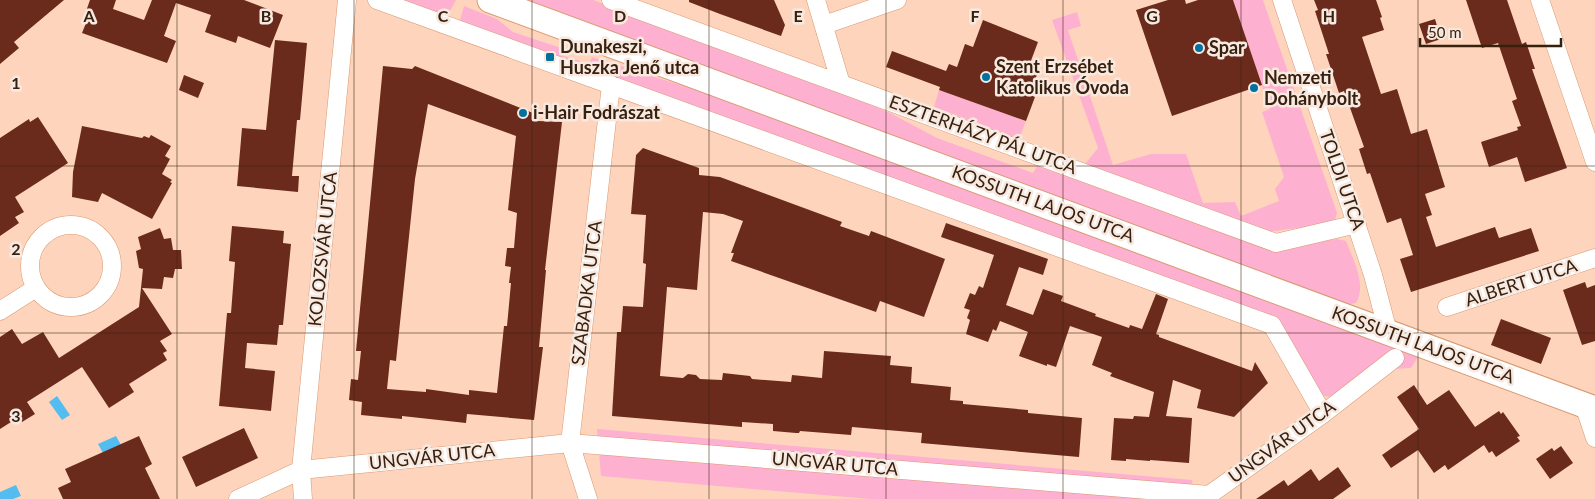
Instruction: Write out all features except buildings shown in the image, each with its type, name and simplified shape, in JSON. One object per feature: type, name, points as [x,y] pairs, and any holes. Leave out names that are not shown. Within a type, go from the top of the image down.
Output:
[{"type":"street","name":"KOLOZSVÁR UTCA","points":[[303,499],[301,470],[347,0]]},
{"type":"street","name":"KOSSUTH LAJOS UTCA","points":[[377,0],[1272,325],[1322,414]]},
{"type":"street","name":"KOSSUTH LAJOS UTCA","points":[[490,0],[1590,407]]},
{"type":"street","name":"ESZTERHÁZY PÁL UTCA","points":[[611,0],[1276,243],[1357,224]]},
{"type":"street","points":[[816,0],[841,84]]},
{"type":"street","points":[[824,25],[897,0]]},
{"type":"street","name":"TOLDI UTCA","points":[[1282,0],[1374,275],[1388,332]]},
{"type":"street","points":[[1540,0],[1595,162]]},
{"type":"street","name":"SZABADKA UTCA","points":[[588,499],[570,443],[611,85]]},
{"type":"street","points":[[66,225],[80,226],[93,231],[103,240],[110,252],[112,265],[110,279],[104,291],[95,300],[82,306],[69,308],[56,305],[44,298],[36,288],[30,275],[30,261],[33,248],[53,228],[66,225]]},
{"type":"street","name":"ALBERT UTCA","points":[[1447,307],[1595,258]]},
{"type":"street","points":[[0,311],[36,288]]},
{"type":"street","name":"UNGVÁR UTCA","points":[[238,499],[301,470],[570,443],[1210,497],[1395,358]]},
{"type":"street","points":[[1590,407],[1595,438]]},
{"type":"shaded area","points":[[391,0],[456,0],[445,20]]},
{"type":"shaded area","points":[[529,0],[593,0],[841,92],[890,113],[937,138],[1033,173],[1037,166],[1261,246],[1276,249],[1337,239],[1346,241],[1360,280],[1359,296],[1356,303],[1346,305]]},
{"type":"shaded area","points":[[1233,0],[1263,0],[1337,213],[1335,220],[1328,224],[1267,232],[1085,164],[1098,148],[1052,20],[1077,12],[1081,26],[1068,30],[1113,165],[1151,154],[1186,154],[1203,203],[1235,202],[1241,216],[1279,201],[1275,189],[1284,177],[1262,112],[1270,109]]},
{"type":"shaded area","points":[[464,6],[497,19],[513,32],[564,49],[564,56],[589,64],[592,57],[769,113],[1418,357],[1411,368],[1394,369],[1335,397],[1324,396],[1312,381],[1270,316],[459,24]]},
{"type":"shaded area","points":[[939,90],[1026,121],[1019,139],[934,107]]},
{"type":"shaded area","points":[[597,429],[1192,480],[1195,499],[870,499],[601,476]]},
{"type":"water","points":[[57,396],[70,415],[62,420],[49,402]]},
{"type":"water","points":[[116,436],[121,445],[103,453],[98,444]]},
{"type":"water","points":[[16,485],[21,496],[13,499],[0,499],[0,492]]},
{"type":"place","name":"Spar","points":[[1199,48]]},
{"type":"place","name":"Dunakeszi, Huszka Jenő utca","points":[[550,57]]},
{"type":"place","name":"Szent Erzsébet Katolikus Óvoda","points":[[986,77]]},
{"type":"place","name":"Nemzeti Dohánybolt","points":[[1254,88]]},
{"type":"place","name":"i-Hair Fodrászat","points":[[523,113]]}]
